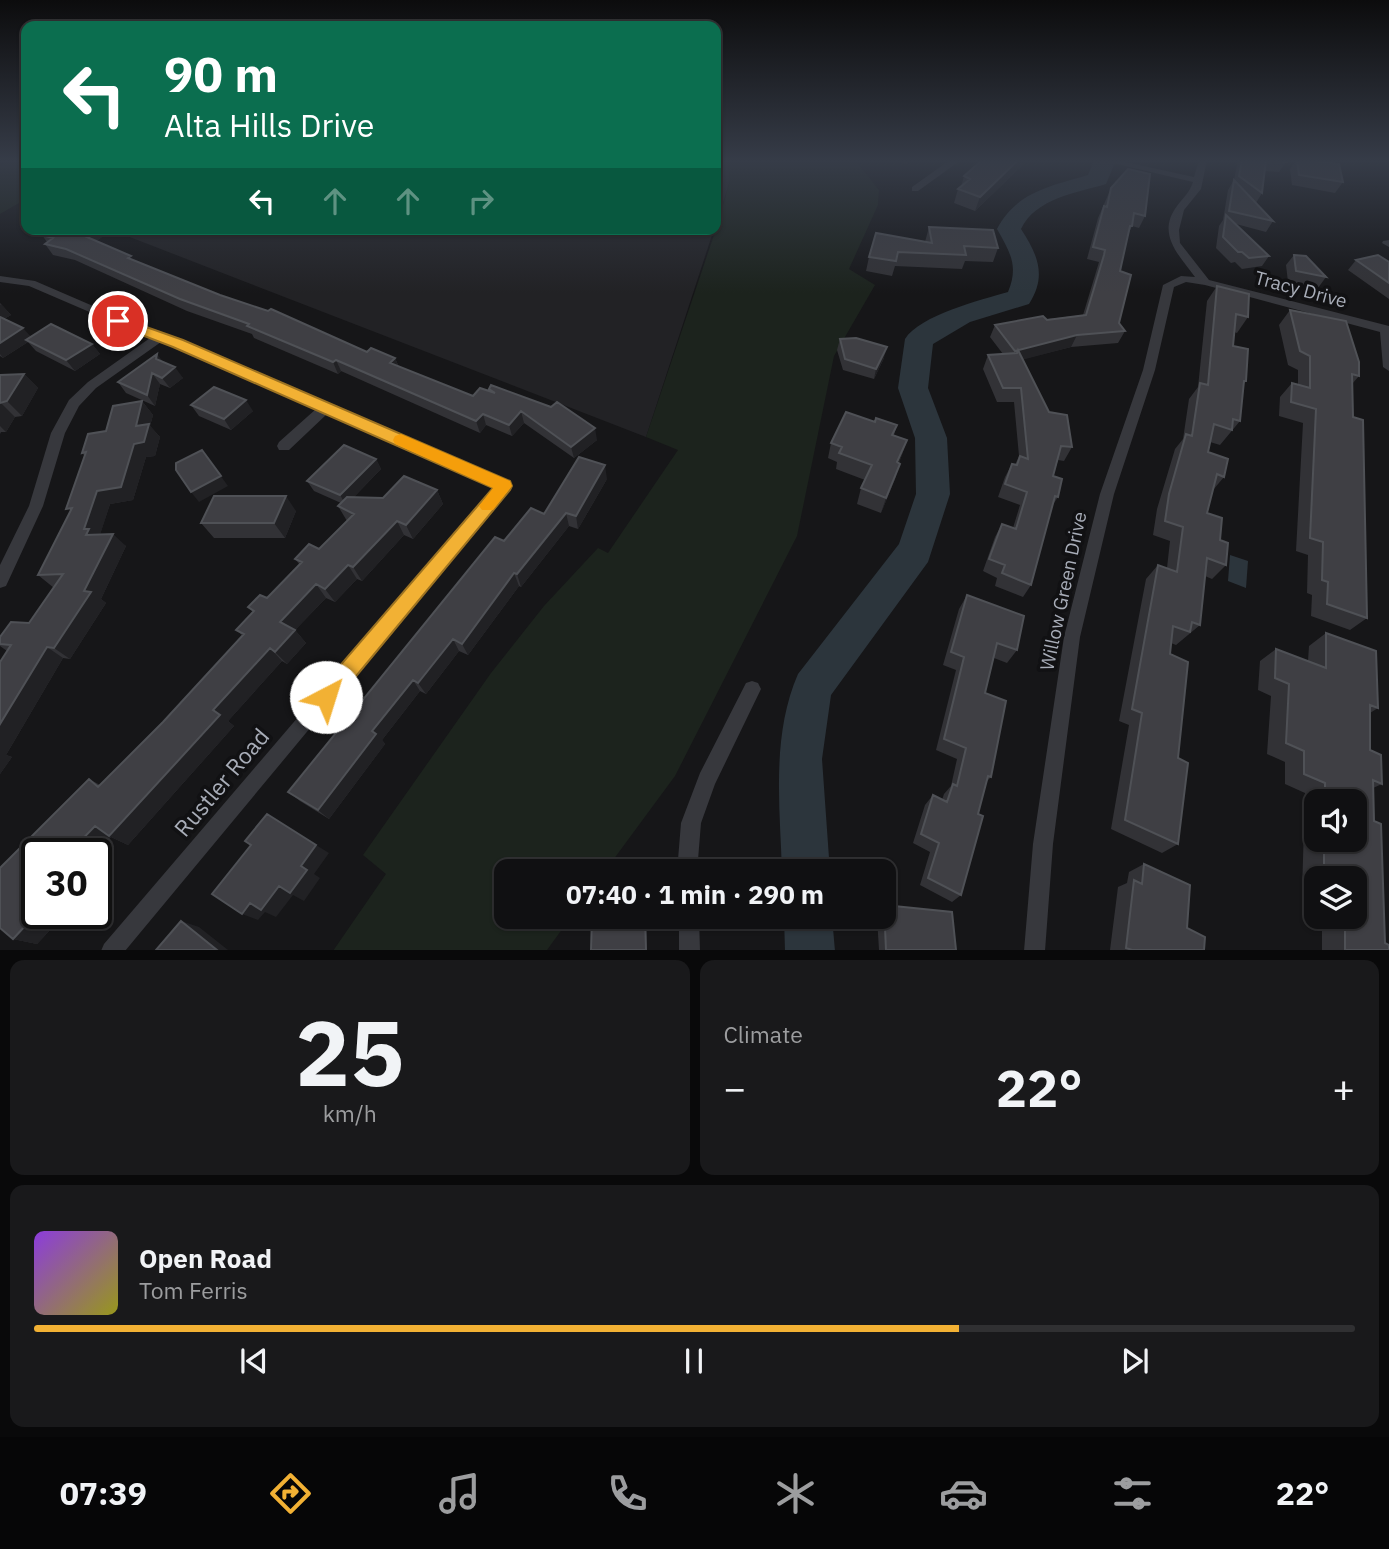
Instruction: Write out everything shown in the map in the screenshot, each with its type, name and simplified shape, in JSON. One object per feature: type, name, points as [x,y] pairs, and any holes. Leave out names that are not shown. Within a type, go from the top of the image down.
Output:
[{"type":"street","points":[[1184,204],[1174,230],[1175,243],[1205,282]]},
{"type":"street","points":[[0,278],[31,283],[327,407],[284,446]]},
{"type":"street","name":"Willow Green Drive","points":[[1034,950],[1056,743],[1072,637],[1091,551],[1107,494],[1149,370],[1169,285],[1185,278],[1205,282]]},
{"type":"street","name":"Tracy Drive","points":[[1205,282],[1387,329]]},
{"type":"street","points":[[1387,329],[1389,367]]},
{"type":"street","points":[[0,581],[36,506],[58,433],[74,403],[92,385],[160,337]]},
{"type":"street","name":"Rustler Road","points":[[111,950],[504,486],[327,407]]},
{"type":"street","points":[[688,859],[691,823],[707,780],[752,689]]},
{"type":"street","points":[[689,929],[690,950]]},
{"type":"shaded area","points":[[0,204],[17,204],[0,214]]},
{"type":"shaded area","points":[[723,204],[878,204],[849,269],[875,285],[834,356],[797,536],[675,776],[614,859],[494,859],[494,929],[562,929],[547,950],[334,950],[386,874],[363,855],[491,673],[544,606],[598,548],[608,553],[678,450],[646,437],[714,235],[721,235]]},
{"type":"shaded area","points":[[124,235],[712,235],[646,437]]},
{"type":"shaded area","points":[[1230,555],[1248,561],[1246,588],[1228,581]]},
{"type":"building","points":[[1108,204],[1146,204],[1145,216],[1134,213],[1120,271],[1131,275],[1119,323],[1125,331],[1077,335],[1015,351],[995,325],[1043,316],[1047,320],[1086,315],[1105,250],[1093,247],[1104,206],[1107,207]]},
{"type":"building","points":[[1230,204],[1257,204],[1273,221],[1229,211]]},
{"type":"building","points":[[1226,215],[1269,256],[1249,258],[1238,252],[1223,237]]},
{"type":"building","points":[[929,227],[993,230],[998,248],[964,246],[966,255],[898,252],[896,261],[869,257],[876,233],[932,243]]},
{"type":"building","points":[[42,235],[82,235],[131,256],[128,258],[220,295],[268,311],[271,309],[367,352],[371,348],[395,358],[390,363],[473,396],[480,388],[495,393],[489,389],[491,385],[551,407],[557,402],[595,428],[571,447],[521,411],[509,425],[483,414],[476,421],[336,360],[333,362],[247,326],[249,324],[180,299],[66,249],[45,244],[53,238]]},
{"type":"building","points":[[1294,255],[1306,256],[1326,277],[1296,271]]},
{"type":"building","points":[[1378,255],[1389,262],[1389,283],[1356,260]]},
{"type":"building","points":[[1217,286],[1249,294],[1248,317],[1236,314],[1233,346],[1248,349],[1246,381],[1240,421],[1233,419],[1232,430],[1214,424],[1208,452],[1228,459],[1224,477],[1217,474],[1207,513],[1222,518],[1220,540],[1228,543],[1226,565],[1207,558],[1200,625],[1192,622],[1190,632],[1173,626],[1170,654],[1188,662],[1178,758],[1188,763],[1178,844],[1125,820],[1142,713],[1132,709],[1158,565],[1177,572],[1183,527],[1165,521],[1169,494],[1186,434],[1192,436],[1200,383],[1208,385]]},
{"type":"building","points":[[1290,310],[1346,321],[1359,362],[1359,376],[1352,374],[1353,417],[1363,420],[1367,618],[1327,604],[1328,582],[1322,580],[1323,542],[1310,538],[1316,409],[1291,402],[1292,383],[1310,388],[1310,356],[1300,351]]},
{"type":"building","points":[[0,317],[23,328],[0,343]]},
{"type":"building","points":[[51,324],[92,344],[66,360],[26,340]]},
{"type":"building","points":[[856,338],[887,347],[876,369],[845,359],[840,339]]},
{"type":"building","points":[[1018,350],[1049,412],[1067,415],[1072,447],[1061,446],[1053,476],[1062,479],[1031,585],[1002,573],[1005,565],[989,559],[1002,524],[1016,529],[1027,492],[1005,484],[1012,464],[1017,465],[1020,456],[1028,459],[1021,388],[1003,388],[988,355],[1017,353]]},
{"type":"building","points":[[157,354],[156,359],[175,367],[162,378],[152,373],[147,395],[118,382]]},
{"type":"building","points":[[24,374],[7,401],[0,403],[0,375]]},
{"type":"building","points":[[214,387],[246,400],[224,419],[191,405]]},
{"type":"building","points":[[142,401],[136,426],[149,424],[144,442],[134,444],[121,487],[97,491],[84,529],[89,529],[86,535],[113,534],[84,591],[91,592],[54,648],[47,647],[0,724],[0,662],[11,645],[0,644],[0,637],[11,622],[29,623],[63,574],[38,575],[72,508],[66,509],[86,452],[82,453],[88,434],[106,431],[113,406]]},
{"type":"building","points":[[846,412],[875,422],[876,418],[897,425],[892,435],[907,440],[886,498],[861,488],[872,465],[839,453],[842,447],[831,443]]},
{"type":"building","points":[[344,445],[376,459],[340,495],[307,481]]},
{"type":"building","points":[[202,450],[221,476],[191,492],[176,470],[176,463]]},
{"type":"building","points":[[579,457],[605,465],[576,516],[566,513],[517,574],[514,573],[462,644],[453,639],[418,683],[413,680],[372,731],[376,734],[318,810],[288,792],[495,537],[504,541],[531,508],[544,514]]},
{"type":"building","points":[[404,476],[437,490],[406,525],[397,521],[353,567],[348,565],[325,589],[316,584],[280,622],[295,630],[275,652],[270,648],[213,710],[220,715],[109,836],[95,826],[83,838],[30,838],[89,779],[98,787],[163,722],[244,634],[236,630],[254,611],[248,607],[260,595],[267,598],[302,562],[295,559],[309,544],[319,549],[354,514],[338,506],[347,497],[383,498]]},
{"type":"building","points":[[214,496],[286,496],[274,523],[201,523]]},
{"type":"building","points":[[967,595],[1024,616],[1017,650],[997,643],[985,693],[1006,701],[991,777],[988,776],[978,814],[983,816],[961,895],[928,878],[939,843],[921,834],[933,795],[947,802],[953,784],[957,786],[966,748],[944,739],[964,657],[951,652]]},
{"type":"building","points":[[1326,633],[1376,651],[1378,708],[1370,705],[1370,750],[1381,755],[1382,784],[1373,780],[1374,821],[1381,824],[1385,943],[1389,945],[1389,950],[1345,950],[1345,929],[1367,929],[1367,866],[1324,866],[1324,852],[1367,852],[1367,789],[1325,789],[1325,783],[1304,774],[1304,751],[1286,743],[1289,684],[1275,678],[1276,649],[1326,668]]},
{"type":"building","points":[[267,814],[316,845],[301,866],[307,870],[290,893],[279,886],[261,910],[250,903],[242,914],[212,894],[251,845],[245,841]]},
{"type":"building","points":[[21,847],[22,929],[13,939],[0,928],[0,868]]},
{"type":"building","points":[[1144,864],[1190,885],[1187,928],[1205,937],[1204,950],[1126,948],[1134,880],[1142,884]]},
{"type":"building","points":[[896,906],[952,912],[956,950],[886,950],[885,929],[896,929]]},
{"type":"building","points":[[181,921],[217,950],[156,950]]},
{"type":"building","points":[[592,929],[645,929],[646,950],[591,950]]},
{"type":"waterway","points":[[805,859],[800,759],[812,688],[915,551],[933,494],[931,438],[913,388],[919,339],[960,316],[1019,298],[1026,277],[1027,262],[1009,229],[1023,208],[1029,204]]},
{"type":"waterway","points":[[809,929],[810,950]]},
{"type":"slow traffic","points":[[401,440],[504,486],[488,506]]},
{"type":"route","points":[[118,321],[178,343],[504,486],[326,697]]}]
